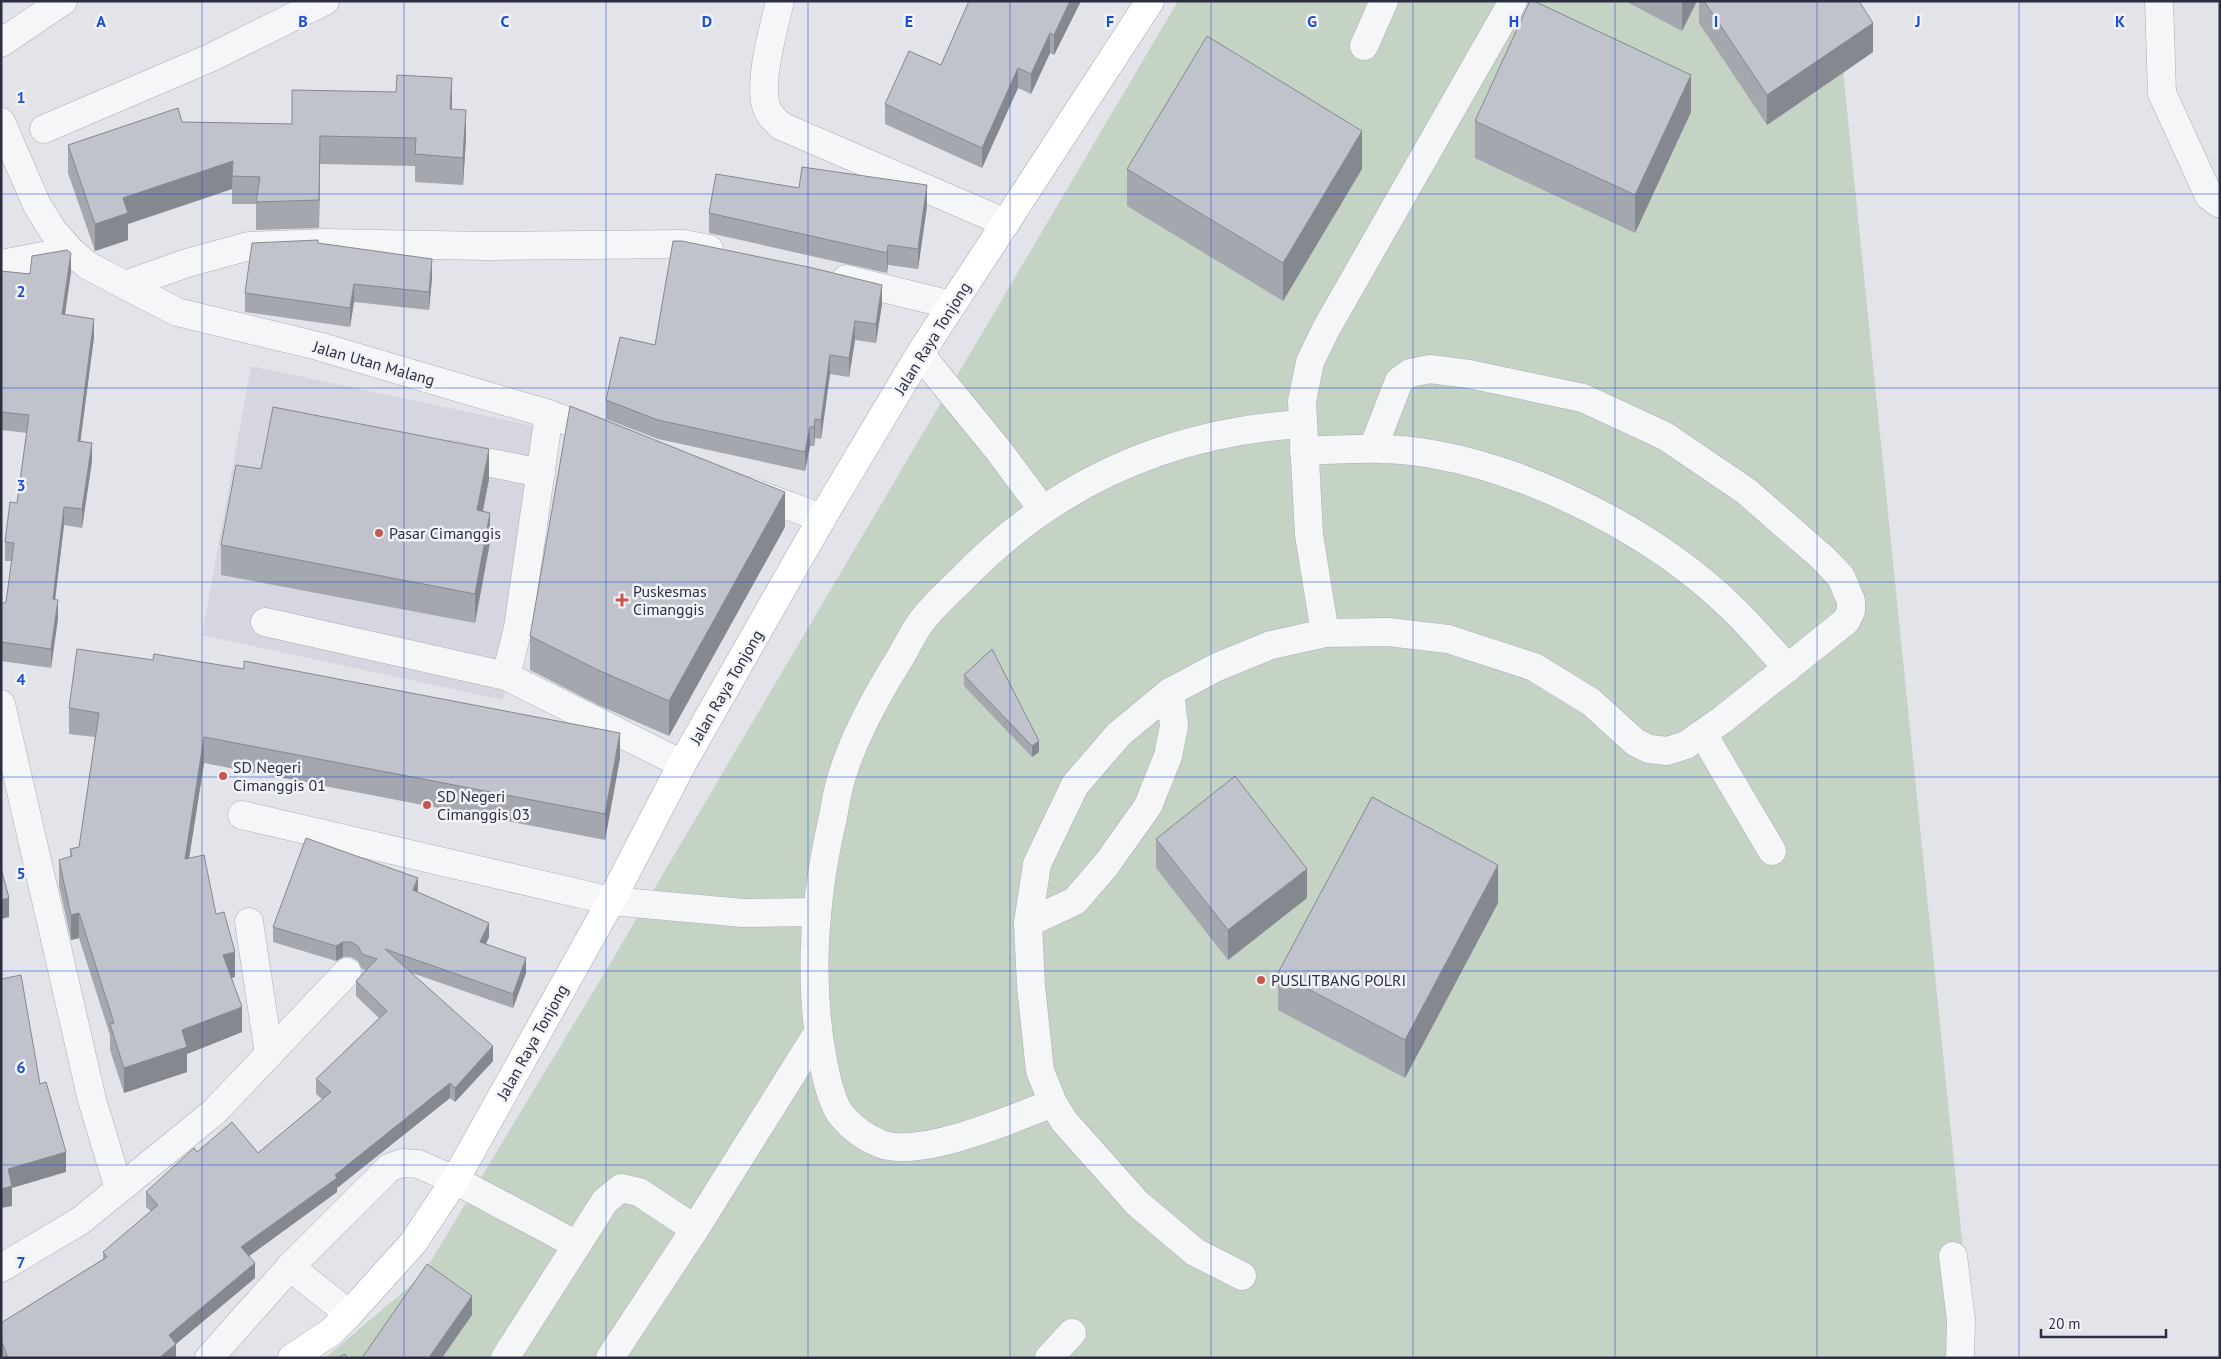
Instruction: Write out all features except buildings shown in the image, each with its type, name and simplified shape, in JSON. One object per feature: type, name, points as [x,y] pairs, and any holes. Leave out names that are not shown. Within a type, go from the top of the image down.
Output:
[{"type":"main road","name":"Jalan Raya Tonjong","points":[[292,1358],[331,1332],[349,1314],[413,1243],[455,1180],[611,901],[682,764],[822,518],[920,354],[1150,1]]},
{"type":"street","points":[[1,43],[64,1]]},
{"type":"street","points":[[44,129],[210,58],[325,1]]},
{"type":"street","points":[[780,1],[769,51],[763,91],[768,111],[781,126],[1006,223]]},
{"type":"street","points":[[1364,46],[1384,1]]},
{"type":"street","points":[[1325,633],[1309,535],[1304,451],[1302,401],[1310,362],[1326,329],[1513,1]]},
{"type":"street","points":[[2159,1],[2162,93],[2209,196],[2220,204]]},
{"type":"street","name":"Jalan Utan Malang","points":[[1,122],[37,205],[53,231],[71,251],[87,265],[177,312],[318,346],[549,414],[622,442]]},
{"type":"street","points":[[125,285],[187,263],[249,246],[325,243],[487,246],[684,244],[731,254]]},
{"type":"street","points":[[1,264],[71,251]]},
{"type":"street","points":[[826,274],[952,305]]},
{"type":"street","points":[[920,354],[999,451],[1043,510]]},
{"type":"street","points":[[1242,1276],[1195,1252],[1137,1202],[1064,1121],[1046,1088],[1038,1054],[1031,986],[1028,923],[1037,864],[1076,786],[1119,734],[1170,692],[1217,667],[1271,645],[1325,633],[1388,632],[1448,639],[1534,667],[1591,702],[1635,742],[1649,748],[1667,751],[1686,745],[1703,734],[1846,621],[1851,610],[1851,601],[1841,577],[1823,558],[1746,492],[1665,436],[1583,398],[1469,374],[1430,368],[1410,373],[1399,382],[1373,448]]},
{"type":"street","points":[[506,676],[518,628],[549,414]]},
{"type":"street","points":[[1053,1103],[1001,1124],[933,1143],[901,1147],[882,1144],[858,1131],[840,1114],[827,1080],[817,1034],[814,936],[825,849],[843,771],[876,697],[922,621],[981,559],[1043,510],[1119,467],[1169,447],[1215,434],[1269,426],[1303,424]]},
{"type":"street","points":[[1304,451],[1373,448],[1432,454],[1504,471],[1575,502],[1630,531],[1688,572],[1731,607],[1788,668]]},
{"type":"street","points":[[425,450],[541,473]]},
{"type":"street","points":[[722,480],[822,518]]},
{"type":"street","points":[[265,622],[506,676],[682,764]]},
{"type":"street","points":[[1028,923],[1075,901],[1106,865],[1148,806],[1168,756],[1174,726],[1170,692]]},
{"type":"street","points":[[1,704],[92,1100],[119,1189]]},
{"type":"street","points":[[1703,734],[1772,851]]},
{"type":"street","points":[[242,815],[611,901],[742,913],[816,912]]},
{"type":"street","points":[[249,922],[269,1054]]},
{"type":"street","points":[[1,1268],[80,1221],[214,1112],[347,972]]},
{"type":"street","points":[[610,1358],[695,1229],[817,1034]]},
{"type":"street","points":[[209,1358],[290,1267],[389,1168],[402,1162],[418,1164],[455,1180],[577,1245]]},
{"type":"street","points":[[505,1358],[605,1201],[621,1188],[639,1192],[695,1229]]},
{"type":"street","points":[[1953,1256],[1961,1320],[1960,1358]]},
{"type":"street","points":[[290,1267],[349,1314]]},
{"type":"street","points":[[1049,1358],[1072,1333]]},
{"type":"shaded area","name":"Pasar Cimanggis","points":[[251,366],[558,431],[503,700],[202,635]]},
{"type":"green space","points":[[1178,1],[1836,1],[1974,1358],[325,1358],[422,1276],[611,962]]},
{"type":"place","name":"Pasar Cimanggis","points":[[379,533]]},
{"type":"place","name":"Puskesmas Cimanggis","points":[[622,600]]},
{"type":"place","name":"SD Negeri Cimanggis 01","points":[[223,776]]},
{"type":"place","name":"SD Negeri Cimanggis 03","points":[[427,805]]},
{"type":"place","name":"PUSLITBANG POLRI","points":[[1261,980]]}]
